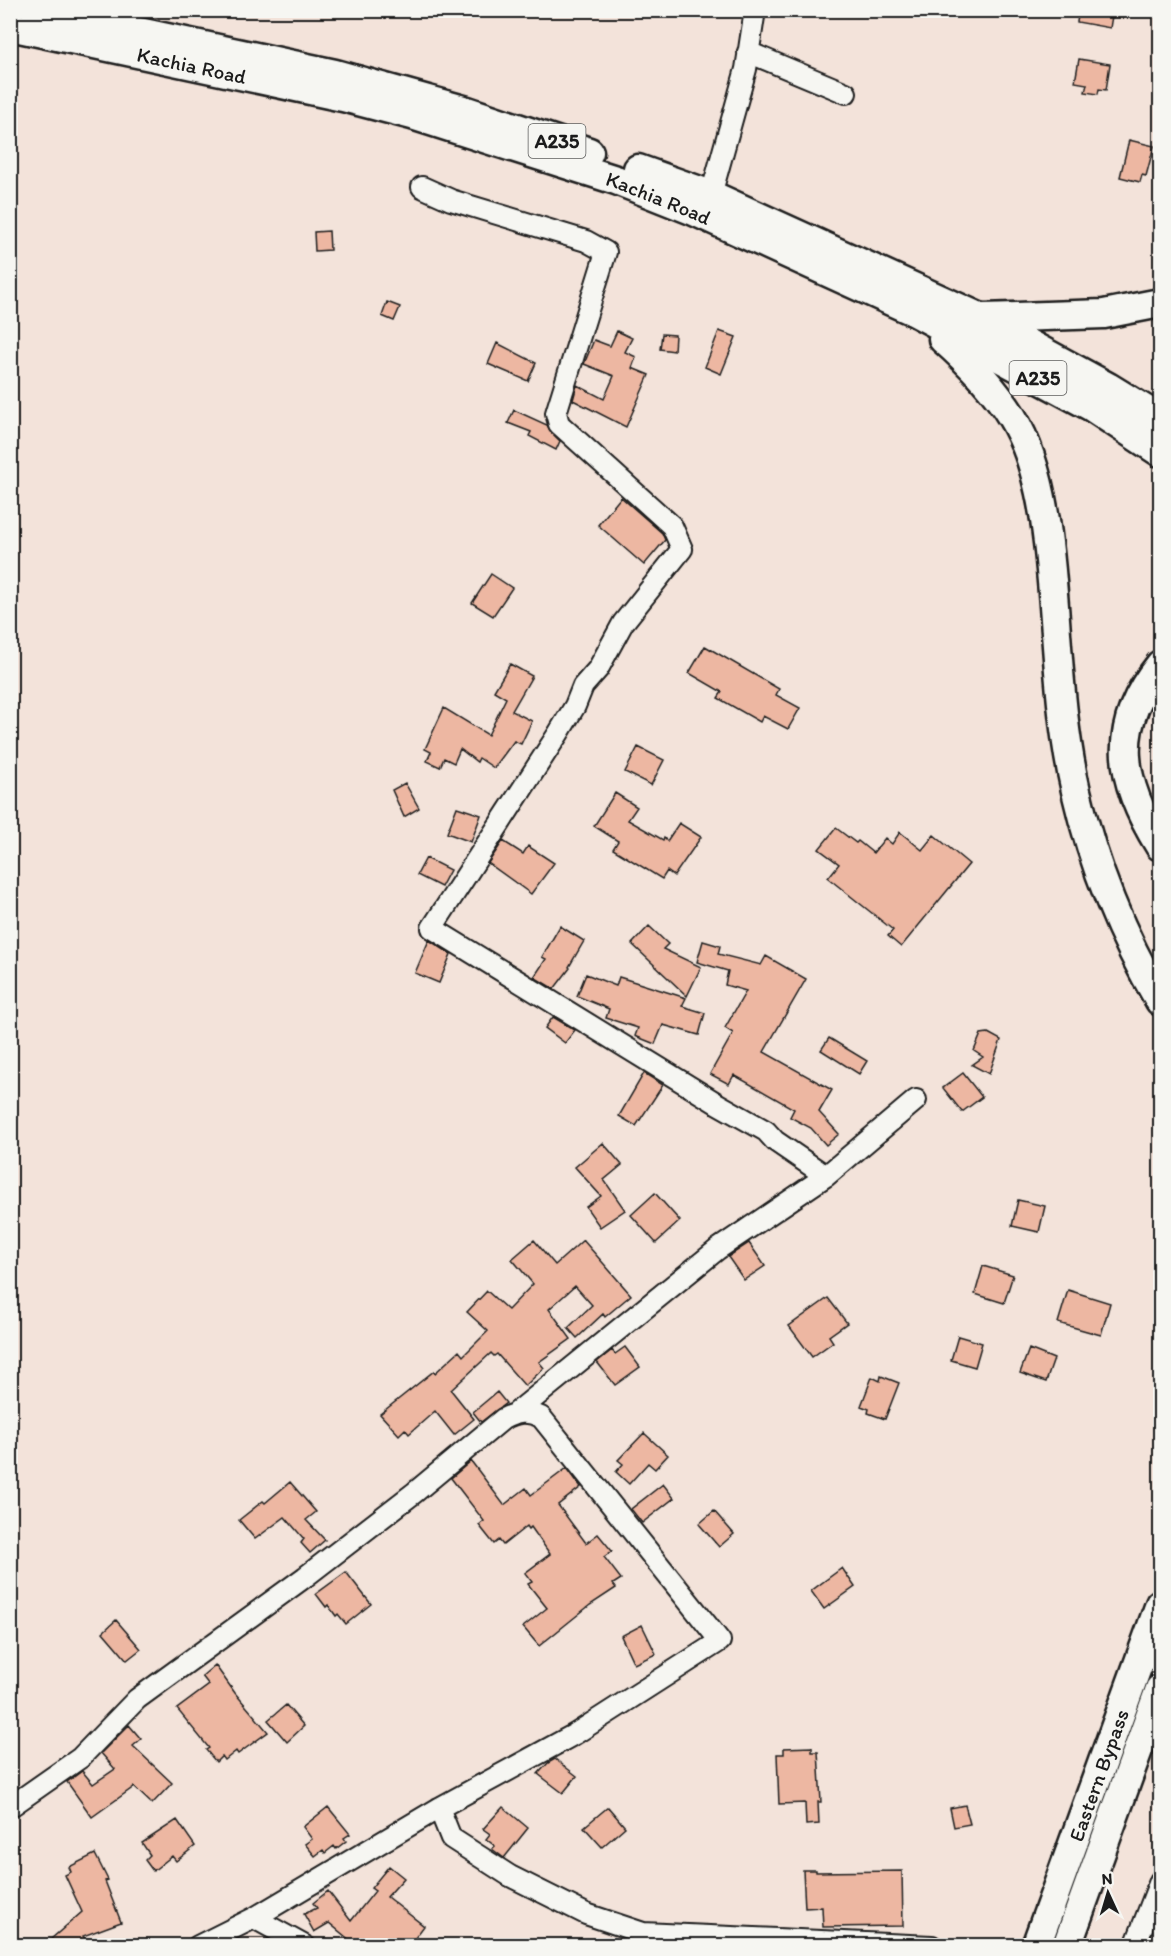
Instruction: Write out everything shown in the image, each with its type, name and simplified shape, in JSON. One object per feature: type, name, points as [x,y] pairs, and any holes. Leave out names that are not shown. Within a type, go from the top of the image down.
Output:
[{"type":"highway","name":"Kachia Road","points":[[36,10],[269,59],[390,89],[531,132],[711,195],[908,300],[1092,407],[1161,452]]},
{"type":"highway","name":"Kachia Road","points":[[10,26],[266,80],[412,115],[616,180],[908,300],[981,318],[1161,419]]},
{"type":"highway","points":[[908,300],[970,363],[1012,417],[1028,450],[1044,510],[1052,571],[1063,711],[1076,791],[1096,860],[1115,911],[1140,966],[1161,1001]]},
{"type":"highway","points":[[981,318],[1104,314],[1161,303]]},
{"type":"highway","points":[[1161,665],[1149,679],[1133,710],[1125,739],[1127,766],[1133,795],[1145,822],[1161,846]]},
{"type":"highway","name":"Eastern Bypass","points":[[1036,1946],[1161,1604]]},
{"type":"highway","name":"Eastern Bypass","points":[[1067,1946],[1161,1689]]},
{"type":"street","points":[[711,195],[746,69],[755,10]]},
{"type":"street","points":[[748,52],[846,93]]},
{"type":"street","points":[[422,187],[451,200],[586,241],[606,252],[556,413],[559,424],[672,526],[682,549],[623,623],[598,669],[583,686],[575,706],[558,734],[432,928],[718,1104],[766,1131],[775,1141],[826,1176]]},
{"type":"street","points":[[10,1807],[80,1758],[137,1699],[305,1577],[414,1493],[503,1419],[517,1412],[718,1249],[826,1176],[916,1100]]},
{"type":"street","points":[[198,1946],[254,1918],[439,1808],[575,1734],[720,1641],[541,1417],[532,1413],[517,1412]]},
{"type":"street","points":[[439,1808],[451,1838],[510,1876],[586,1914],[643,1933],[932,1946]]},
{"type":"street","points":[[1135,1946],[1161,1881]]},
{"type":"street","points":[[254,1918],[305,1946]]},
{"type":"building","points":[[1079,10],[1113,10],[1110,28],[1077,22]]},
{"type":"building","points":[[1079,59],[1110,64],[1106,90],[1099,89],[1098,94],[1085,92],[1087,84],[1075,82]]},
{"type":"building","points":[[1129,140],[1154,146],[1146,176],[1142,175],[1140,182],[1120,177]]},
{"type":"building","points":[[329,231],[330,250],[315,251],[314,232]]},
{"type":"building","points":[[387,302],[400,307],[394,321],[382,316]]},
{"type":"building","points":[[617,331],[632,338],[625,352],[636,357],[632,368],[649,375],[626,427],[573,400],[577,385],[604,399],[614,376],[584,364],[594,340],[610,346]]},
{"type":"building","points":[[719,331],[736,337],[721,374],[705,367]]},
{"type":"building","points":[[662,334],[675,335],[674,351],[660,349]]},
{"type":"building","points":[[497,343],[536,363],[528,381],[488,364]]},
{"type":"building","points":[[514,410],[547,425],[560,441],[556,450],[529,436],[531,432],[508,423]]},
{"type":"building","points":[[621,497],[662,533],[665,540],[644,565],[598,525]]},
{"type":"building","points":[[491,574],[512,588],[493,616],[472,603]]},
{"type":"building","points":[[705,646],[779,689],[776,695],[800,708],[788,729],[763,716],[760,722],[718,698],[722,692],[689,673]]},
{"type":"building","points":[[510,664],[532,676],[512,711],[532,721],[521,744],[514,741],[494,768],[479,758],[477,762],[460,749],[454,763],[444,758],[440,767],[427,761],[431,752],[425,749],[444,708],[488,735],[506,698],[494,691]]},
{"type":"building","points":[[638,747],[664,760],[651,785],[625,772]]},
{"type":"building","points":[[405,783],[419,808],[404,817],[392,790]]},
{"type":"building","points":[[615,793],[637,807],[628,820],[663,840],[664,838],[667,841],[679,823],[701,837],[674,876],[667,871],[662,879],[613,849],[618,841],[594,826]]},
{"type":"building","points":[[457,807],[481,815],[471,842],[447,833]]},
{"type":"building","points":[[836,828],[873,853],[885,838],[892,844],[900,832],[922,850],[934,835],[969,864],[901,947],[888,936],[893,930],[828,878],[839,864],[819,849]]},
{"type":"building","points":[[503,841],[523,854],[528,846],[554,863],[531,894],[488,863]]},
{"type":"building","points":[[426,858],[450,870],[441,887],[417,875]]},
{"type":"building","points":[[560,926],[584,941],[570,968],[554,989],[534,977],[546,959],[542,957]]},
{"type":"building","points":[[649,926],[668,944],[663,949],[701,967],[687,996],[632,944]]},
{"type":"building","points":[[429,940],[451,954],[439,983],[415,973]]},
{"type":"building","points":[[703,941],[720,946],[718,954],[761,965],[766,956],[806,979],[764,1052],[832,1090],[819,1112],[839,1134],[826,1145],[811,1128],[790,1117],[794,1109],[734,1075],[729,1084],[710,1074],[733,1033],[725,1028],[746,991],[725,985],[728,971],[697,962]]},
{"type":"building","points":[[586,974],[616,986],[619,977],[686,998],[682,1006],[705,1013],[699,1035],[663,1025],[655,1044],[635,1036],[638,1028],[606,1018],[609,1009],[577,996]]},
{"type":"building","points":[[553,1017],[575,1030],[565,1043],[545,1028]]},
{"type":"building","points":[[988,1033],[1001,1040],[989,1074],[972,1065],[983,1057],[974,1051],[981,1034]]},
{"type":"building","points":[[829,1038],[867,1061],[859,1074],[821,1050]]},
{"type":"building","points":[[644,1073],[663,1085],[636,1126],[619,1116]]},
{"type":"building","points":[[963,1073],[982,1097],[962,1112],[943,1088]]},
{"type":"building","points":[[603,1143],[622,1165],[604,1180],[625,1210],[600,1227],[586,1207],[601,1196],[575,1167]]},
{"type":"building","points":[[655,1193],[680,1221],[656,1243],[631,1215]]},
{"type":"building","points":[[1018,1200],[1045,1206],[1039,1232],[1012,1226]]},
{"type":"building","points":[[534,1240],[555,1265],[583,1240],[631,1295],[605,1317],[603,1314],[577,1338],[568,1328],[592,1305],[575,1286],[549,1309],[571,1339],[539,1362],[544,1368],[525,1386],[497,1354],[494,1356],[491,1353],[451,1390],[474,1419],[454,1435],[435,1411],[409,1434],[405,1429],[399,1435],[380,1414],[434,1371],[435,1373],[459,1351],[463,1356],[488,1331],[467,1312],[487,1291],[508,1310],[533,1284],[512,1259]]},
{"type":"building","points":[[749,1243],[765,1266],[744,1280],[728,1257]]},
{"type":"building","points":[[983,1266],[1013,1275],[1004,1303],[975,1294]]},
{"type":"building","points":[[1068,1290],[1110,1303],[1101,1335],[1058,1323]]},
{"type":"building","points":[[828,1298],[847,1323],[829,1336],[833,1342],[812,1357],[789,1326]]},
{"type":"building","points":[[958,1336],[982,1343],[975,1367],[951,1360]]},
{"type":"building","points":[[625,1347],[640,1367],[615,1385],[597,1362],[612,1350],[615,1354]]},
{"type":"building","points":[[1029,1349],[1054,1359],[1046,1382],[1020,1373]]},
{"type":"building","points":[[881,1376],[899,1383],[885,1419],[868,1413],[869,1409],[861,1406],[872,1377],[880,1381]]},
{"type":"building","points":[[497,1392],[506,1403],[481,1422],[473,1412]]},
{"type":"building","points":[[644,1433],[668,1455],[655,1469],[648,1463],[629,1484],[616,1472],[623,1464],[618,1460]]},
{"type":"building","points":[[471,1461],[504,1505],[526,1488],[531,1495],[567,1468],[581,1487],[558,1505],[586,1543],[598,1534],[612,1551],[604,1557],[621,1579],[613,1584],[616,1588],[590,1605],[539,1646],[523,1627],[547,1608],[528,1584],[532,1582],[525,1573],[550,1554],[531,1527],[529,1529],[527,1526],[503,1545],[499,1540],[494,1544],[479,1525],[484,1521],[451,1478]]},
{"type":"building","points":[[290,1482],[316,1512],[306,1520],[325,1540],[310,1553],[301,1543],[304,1539],[285,1517],[255,1539],[239,1520],[263,1501],[265,1503]]},
{"type":"building","points":[[663,1484],[674,1498],[642,1523],[631,1509]]},
{"type":"building","points":[[714,1511],[734,1534],[719,1547],[699,1524]]},
{"type":"building","points":[[842,1568],[855,1587],[824,1609],[811,1591]]},
{"type":"building","points":[[346,1572],[371,1604],[346,1624],[328,1605],[326,1607],[316,1594]]},
{"type":"building","points":[[116,1620],[141,1649],[127,1660],[103,1632]]},
{"type":"building","points":[[642,1625],[656,1654],[634,1664],[621,1636]]},
{"type":"building","points":[[215,1665],[268,1732],[238,1754],[236,1751],[225,1760],[222,1756],[216,1762],[206,1750],[209,1748],[177,1709],[209,1685],[202,1676]]},
{"type":"building","points":[[286,1705],[304,1726],[287,1742],[268,1720]]},
{"type":"building","points":[[129,1725],[141,1739],[133,1746],[172,1783],[152,1804],[134,1787],[92,1817],[67,1782],[82,1771],[93,1784],[115,1769],[101,1753]]},
{"type":"building","points":[[812,1747],[812,1752],[818,1752],[821,1802],[818,1802],[819,1824],[806,1825],[805,1803],[779,1804],[777,1754],[784,1754],[784,1748]]},
{"type":"building","points":[[555,1759],[577,1776],[563,1793],[538,1774]]},
{"type":"building","points":[[965,1805],[970,1824],[954,1827],[950,1808]]},
{"type":"building","points":[[328,1807],[350,1834],[344,1838],[346,1841],[336,1849],[334,1846],[325,1853],[323,1850],[315,1856],[305,1844],[312,1839],[303,1827]]},
{"type":"building","points":[[503,1807],[528,1828],[504,1858],[492,1849],[495,1846],[486,1839],[490,1834],[483,1829]]},
{"type":"building","points":[[608,1807],[625,1827],[602,1847],[584,1827]]},
{"type":"building","points":[[177,1820],[195,1846],[176,1861],[172,1856],[153,1871],[145,1860],[150,1855],[142,1843]]},
{"type":"building","points":[[95,1854],[108,1880],[105,1881],[121,1922],[83,1936],[90,1946],[43,1946],[82,1912],[65,1875],[71,1872],[69,1867]]},
{"type":"building","points":[[389,1866],[404,1878],[387,1897],[424,1926],[409,1946],[357,1946],[329,1923],[314,1932],[304,1914],[317,1908],[313,1903],[328,1891],[351,1921],[375,1891],[371,1888]]},
{"type":"building","points":[[803,1870],[816,1870],[816,1872],[902,1871],[903,1926],[823,1927],[822,1907],[805,1908]]}]
